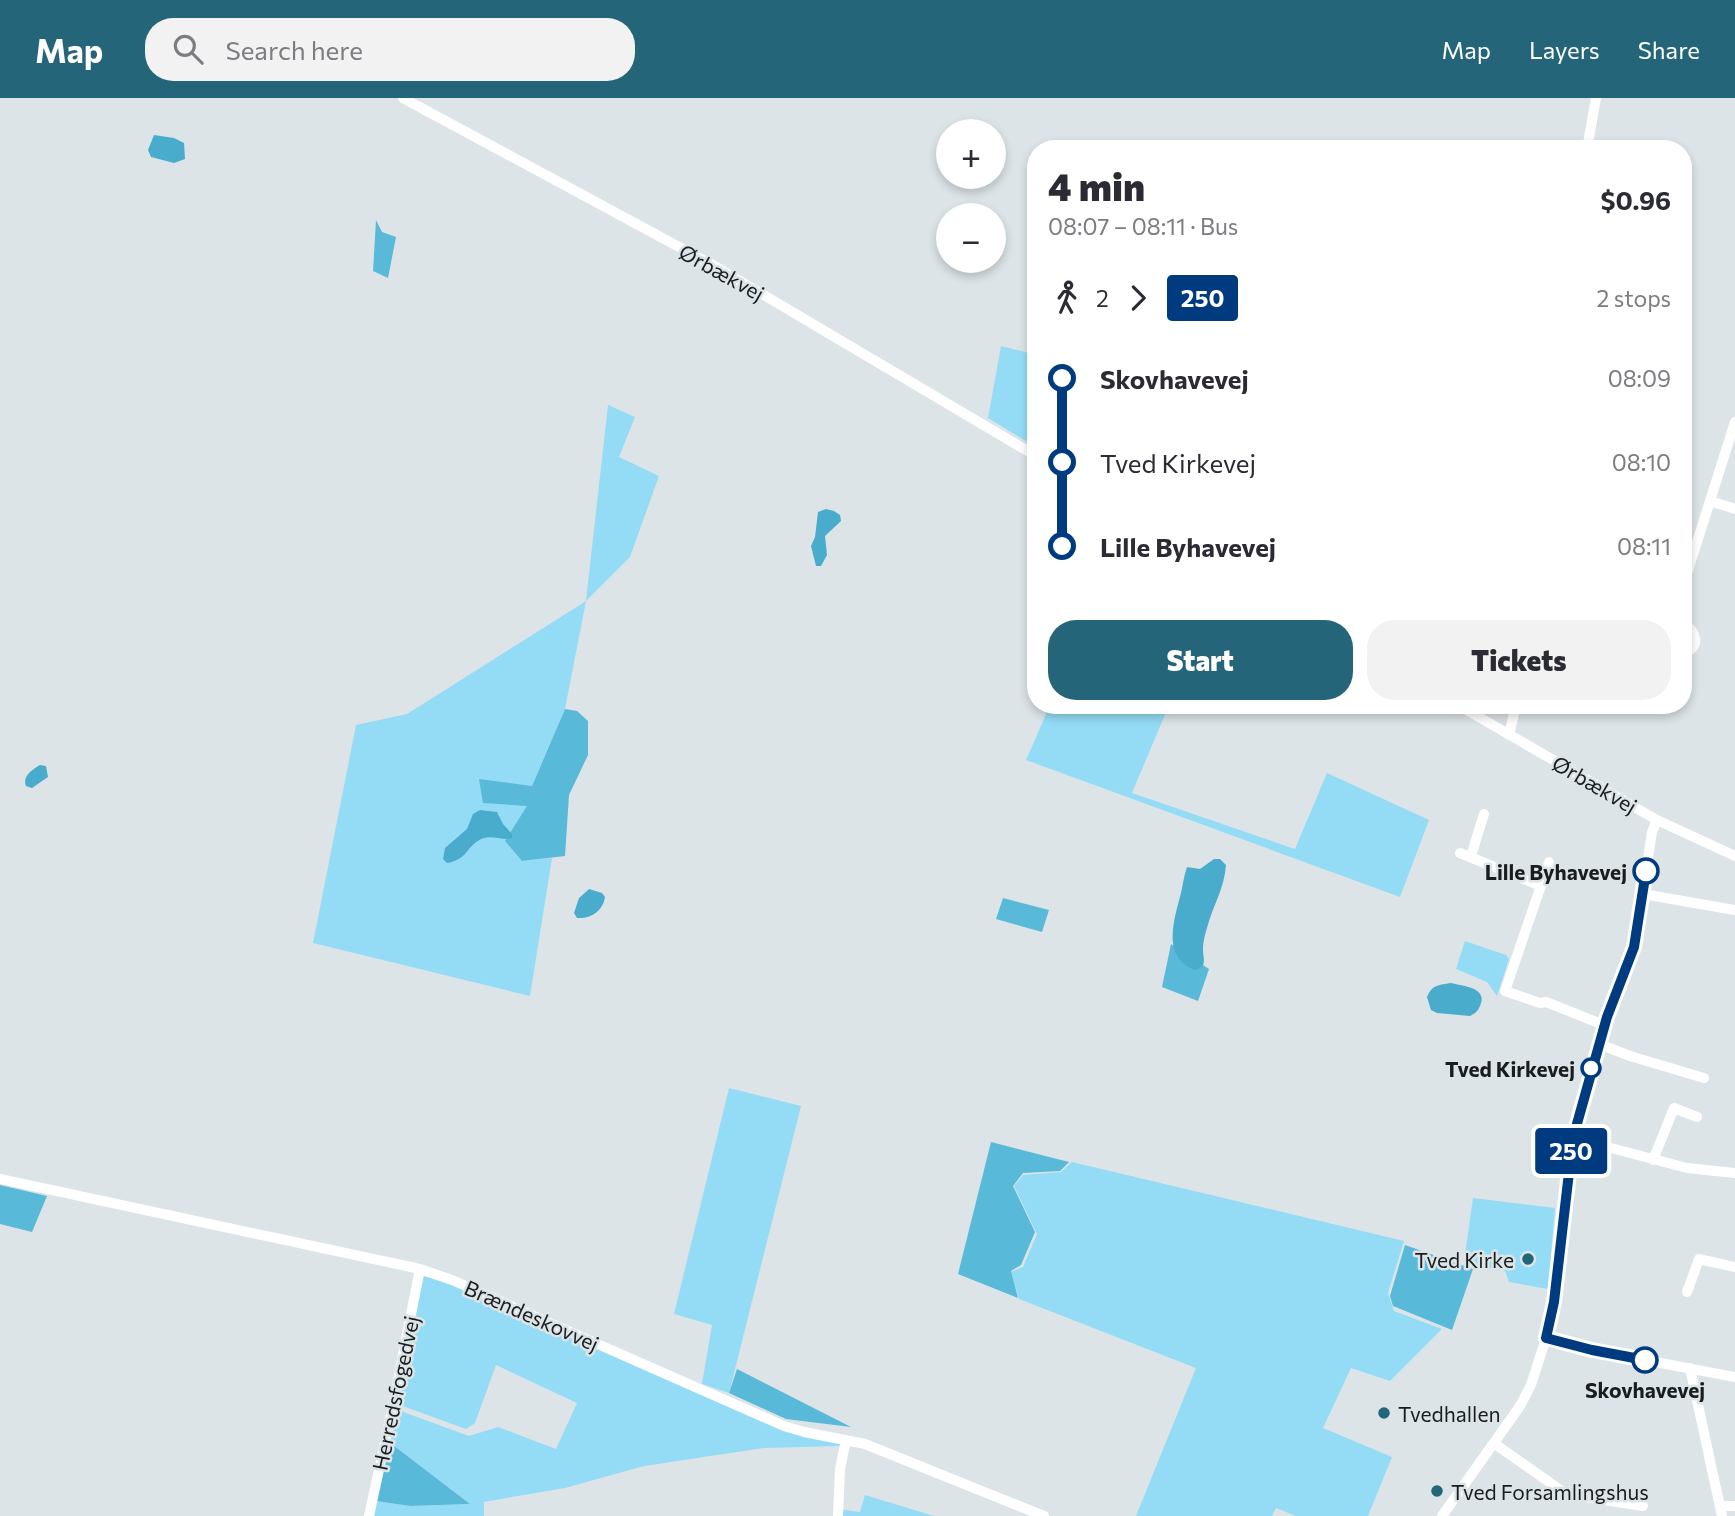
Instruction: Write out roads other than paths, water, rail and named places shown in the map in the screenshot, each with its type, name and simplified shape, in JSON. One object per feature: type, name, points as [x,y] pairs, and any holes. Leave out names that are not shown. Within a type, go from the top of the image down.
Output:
[{"type":"street","name":"Ørbækvej","points":[[403,98],[718,268],[1027,451]]},
{"type":"street","points":[[1589,140],[1596,98]]},
{"type":"street","points":[[1692,557],[1735,422]]},
{"type":"street","points":[[1710,500],[1735,509]]},
{"type":"street","points":[[1692,630],[1695,635],[1695,645],[1692,649]]},
{"type":"street","name":"Ørbækvej","points":[[1473,714],[1657,820],[1735,856]]},
{"type":"street","points":[[1509,735],[1514,714]]},
{"type":"street","points":[[1485,814],[1466,854],[1541,886]]},
{"type":"street","points":[[1442,1516],[1495,1444],[1531,1385],[1546,1338],[1554,1302],[1573,1138],[1604,1025],[1634,947],[1652,832],[1657,820]]},
{"type":"street","points":[[1549,862],[1505,991],[1540,1003],[1546,1002],[1604,1025]]},
{"type":"street","points":[[1643,894],[1735,909]]},
{"type":"street","points":[[1598,1044],[1704,1078]]},
{"type":"street","points":[[1653,1160],[1674,1108],[1697,1117]]},
{"type":"street","points":[[1573,1138],[1688,1168],[1735,1173]]},
{"type":"street","name":"Brændeskovvej","points":[[0,1179],[420,1269],[452,1280],[784,1426],[883,1450],[1040,1515]]},
{"type":"street","points":[[1687,1292],[1699,1259],[1735,1267]]},
{"type":"street","name":"Herredsfogedvej","points":[[369,1516],[420,1269]]},
{"type":"street","points":[[1546,1338],[1592,1350],[1735,1377]]},
{"type":"street","points":[[1690,1368],[1721,1511],[1735,1506]]},
{"type":"street","points":[[838,1516],[840,1469],[846,1440]]},
{"type":"street","points":[[1495,1444],[1566,1494],[1643,1506]]},
{"type":"place","name":"Lille Byhavevej","points":[[1646,871]]},
{"type":"place","name":"Tved Kirkevej","points":[[1591,1068]]},
{"type":"place","name":"Tved Kirke","points":[[1528,1259]]},
{"type":"place","name":"Skovhavevej","points":[[1645,1360]]},
{"type":"place","name":"Tvedhallen","points":[[1384,1413]]},
{"type":"place","name":"Tved Forsamlingshus","points":[[1437,1491]]}]
